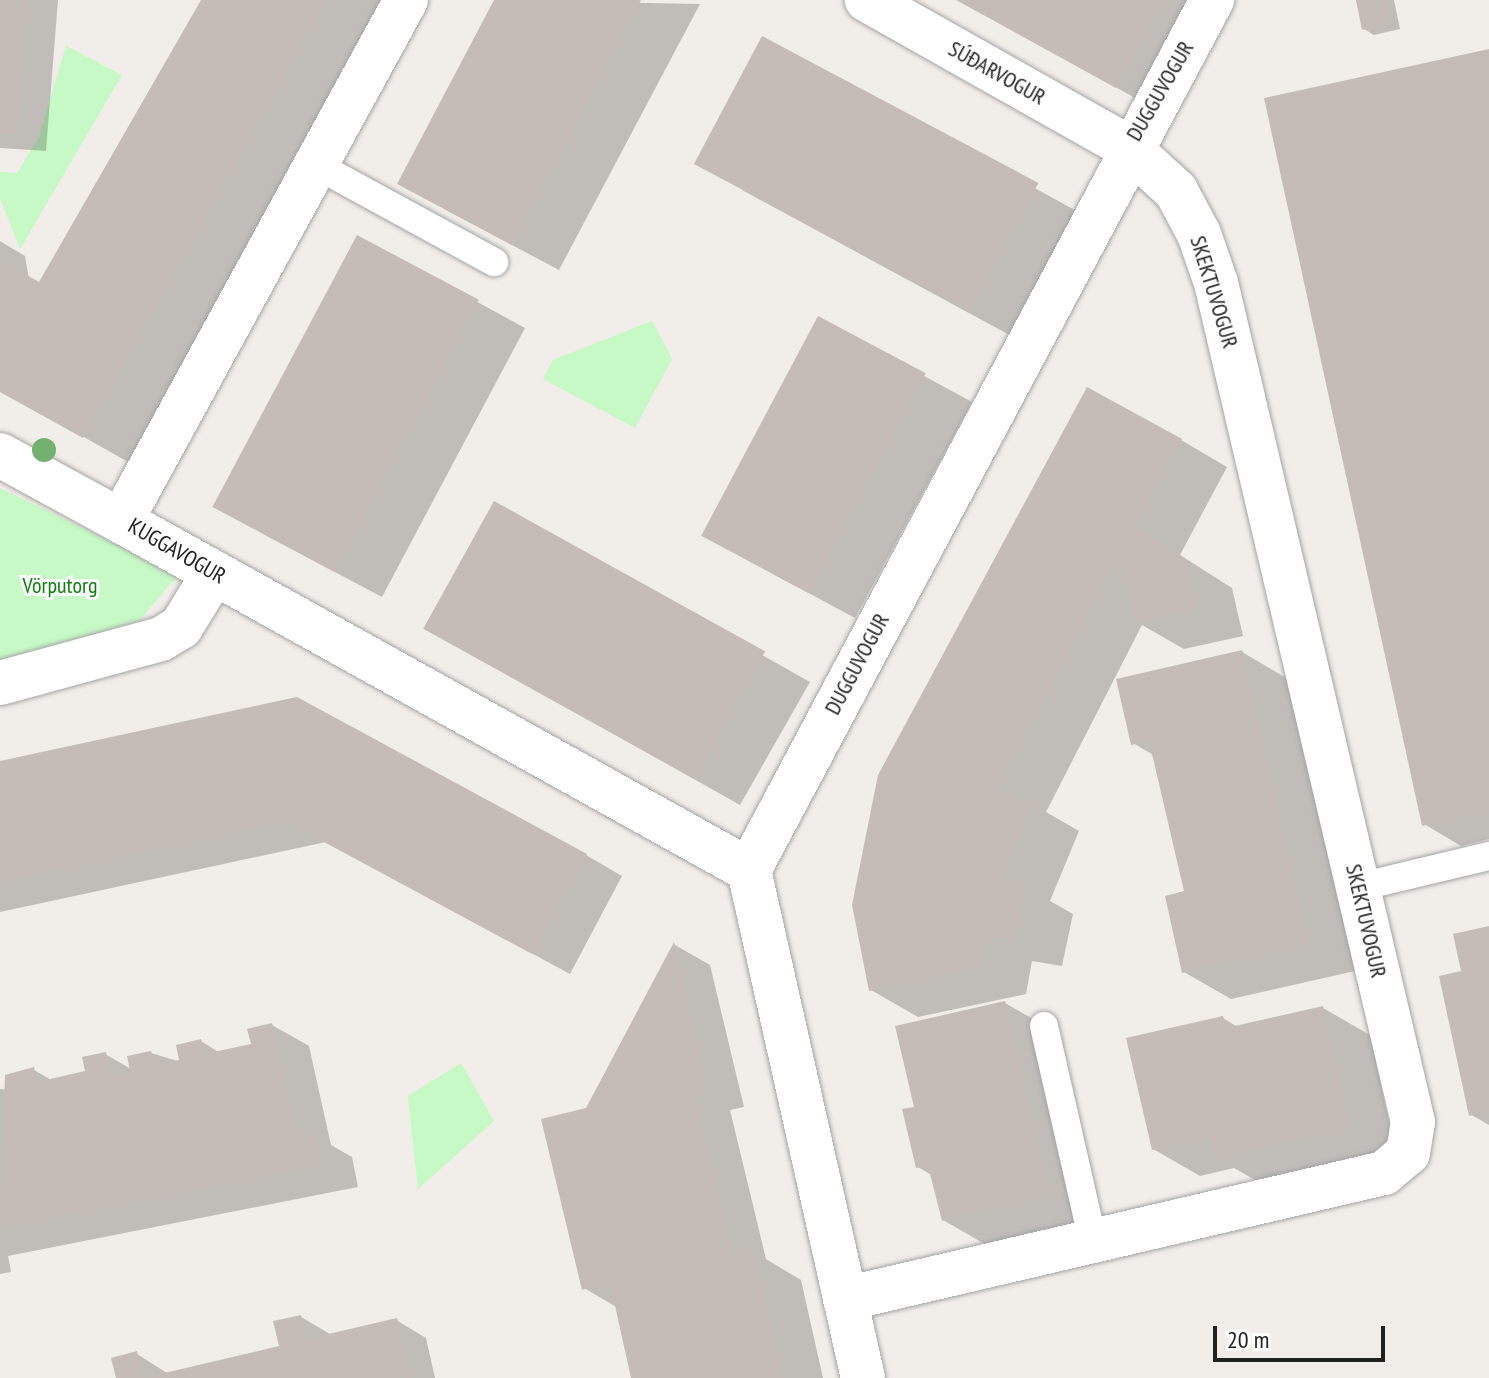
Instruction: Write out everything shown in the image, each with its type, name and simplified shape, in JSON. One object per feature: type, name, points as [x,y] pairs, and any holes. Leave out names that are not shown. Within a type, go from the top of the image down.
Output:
[{"type":"street","name":"KUGGAVOGUR","points":[[406,0],[121,521],[749,870]]},
{"type":"street","name":"SÚÐARVOGUR","points":[[867,0],[1128,147]]},
{"type":"street","name":"DUGGUVOGUR","points":[[749,870],[1128,147],[1212,0]]},
{"type":"street","name":"SKEKTUVOGUR","points":[[845,1299],[1384,1173],[1408,1153],[1413,1122],[1216,283],[1176,191],[1128,147]]},
{"type":"street","points":[[0,455],[121,521]]},
{"type":"street","points":[[0,683],[161,639],[181,627],[214,573]]},
{"type":"street","points":[[749,870],[863,1378]]},
{"type":"lane","points":[[316,165],[494,262]]},
{"type":"lane","points":[[1359,887],[1489,856]]},
{"type":"lane","points":[[1044,1026],[1093,1241]]},
{"type":"green space","points":[[66,46],[122,75],[20,249],[0,198],[0,172],[17,173],[39,137]]},
{"type":"green space","points":[[652,321],[672,359],[635,428],[543,379],[553,360]]},
{"type":"green space","name":"Vörputorg","points":[[0,488],[179,574],[140,620],[114,635],[0,664]]},
{"type":"green space","points":[[461,1063],[494,1121],[418,1189],[408,1096]]},
{"type":"building","points":[[0,0],[27,0],[17,135],[0,134]]},
{"type":"building","points":[[201,0],[327,0],[83,438],[0,392],[0,260],[39,282]]},
{"type":"building","points":[[494,0],[641,0],[512,245],[397,184]]},
{"type":"building","points":[[956,0],[1165,0],[1116,88]]},
{"type":"building","points":[[1356,0],[1386,0],[1391,24],[1362,30]]},
{"type":"building","points":[[762,36],[1038,183],[970,311],[694,164]]},
{"type":"building","points":[[1489,49],[1489,810],[1422,826],[1264,98]]},
{"type":"building","points":[[357,235],[479,300],[334,572],[212,507]]},
{"type":"building","points":[[818,316],[926,373],[809,593],[701,536]]},
{"type":"building","points":[[1087,387],[1182,439],[1134,526],[1186,559],[1197,610],[1136,624],[1125,575],[1113,565],[996,791],[1033,802],[1003,877],[1027,886],[1015,940],[986,936],[980,968],[869,991],[852,905],[878,775]]},
{"type":"building","points":[[494,501],[765,651],[694,779],[423,629]]},
{"type":"building","points":[[1242,650],[1309,944],[1182,973],[1165,896],[1184,891],[1149,741],[1131,745],[1116,679]]},
{"type":"building","points":[[297,697],[587,854],[532,954],[287,822],[0,883],[0,761]]},
{"type":"building","points":[[1489,926],[1489,1111],[1469,1116],[1439,976],[1461,971],[1453,934]]},
{"type":"building","points":[[674,942],[708,1086],[694,1090],[733,1253],[679,1267],[754,1250],[783,1378],[631,1378],[610,1283],[582,1290],[541,1119],[586,1108]]},
{"type":"building","points":[[1005,1001],[1051,1196],[942,1221],[928,1166],[916,1168],[902,1109],[914,1107],[895,1026]]},
{"type":"building","points":[[1323,1006],[1351,1129],[1215,1159],[1210,1137],[1152,1150],[1126,1038],[1223,1016],[1226,1028]]},
{"type":"building","points":[[272,1023],[298,1137],[315,1133],[323,1166],[0,1229],[5,1075],[34,1067],[37,1082],[85,1071],[82,1057],[106,1052],[111,1075],[130,1071],[127,1056],[151,1051],[155,1066],[179,1060],[176,1045],[201,1039],[204,1054],[251,1044],[247,1029]]},
{"type":"building","points":[[301,1315],[307,1339],[397,1318],[411,1378],[143,1378],[279,1346],[273,1321]]},
{"type":"building","points":[[137,1351],[143,1378],[116,1378],[111,1358]]}]
